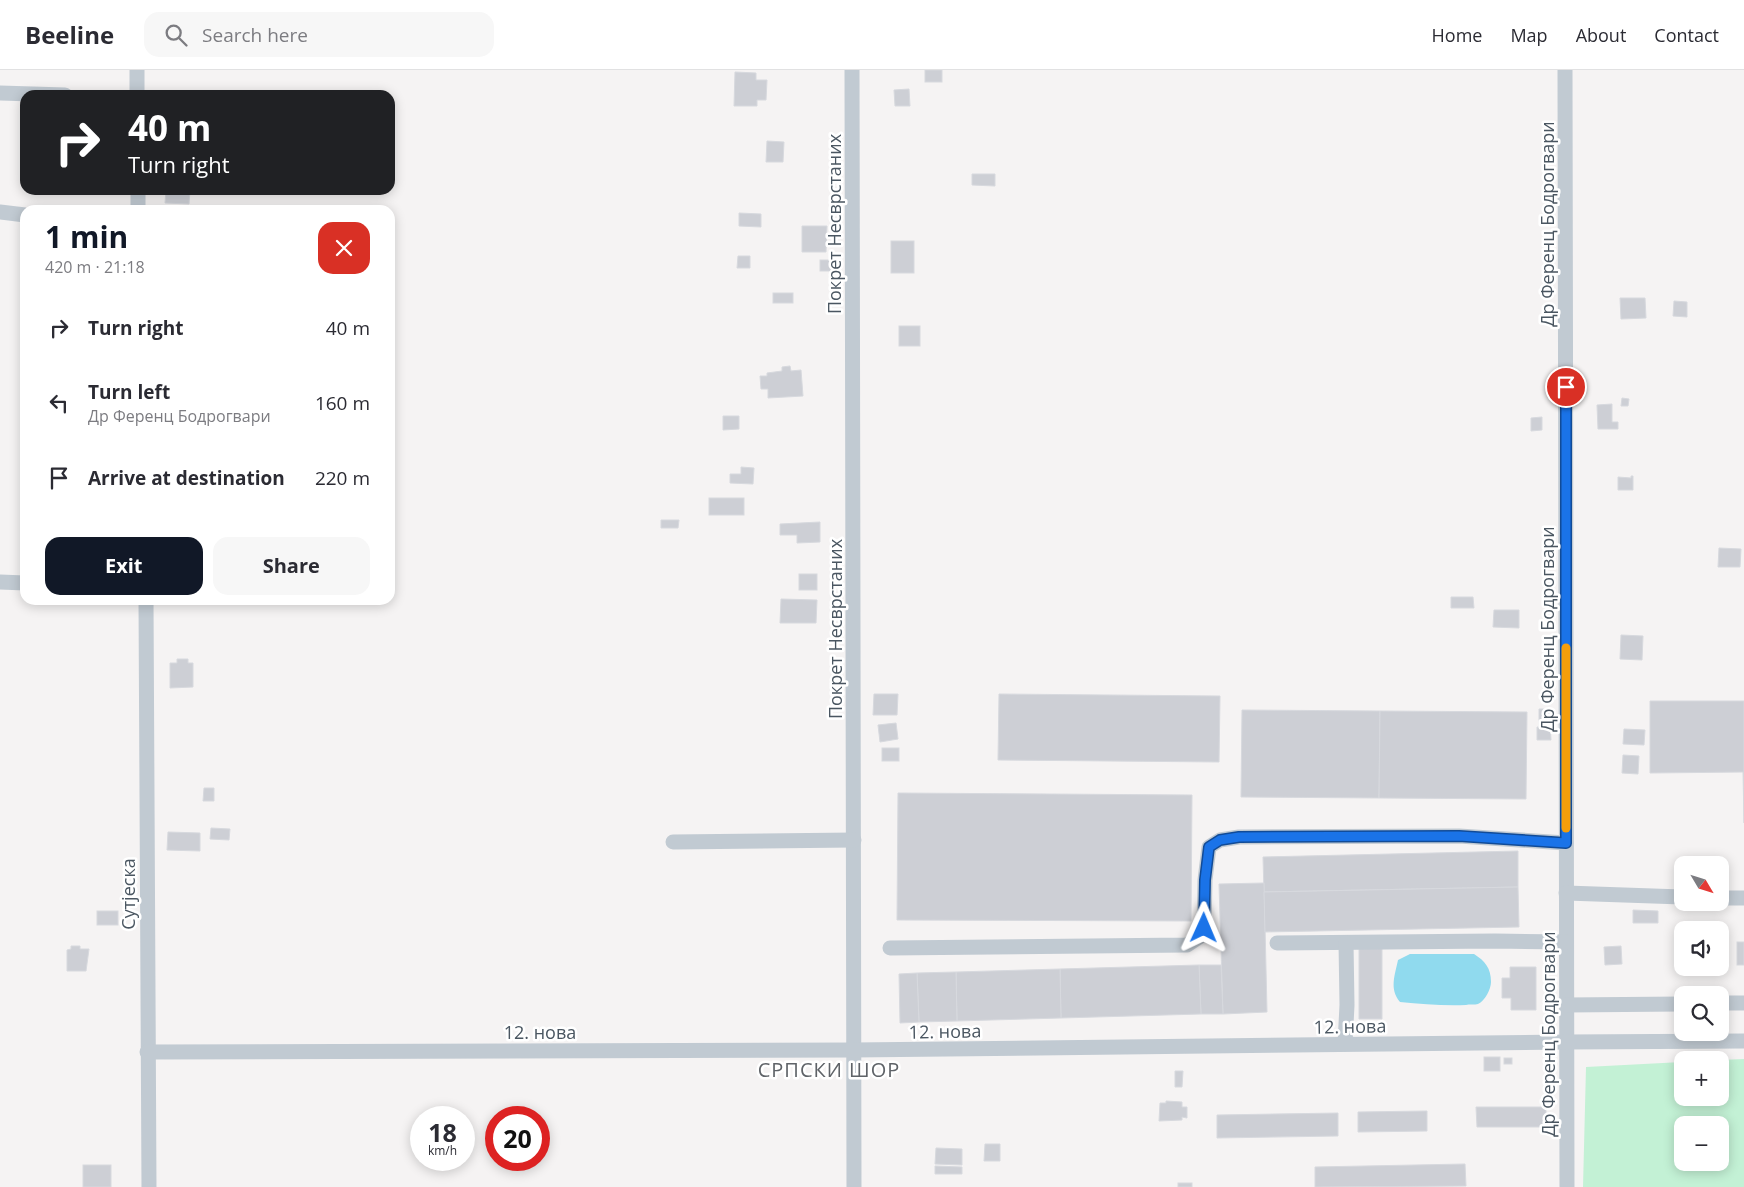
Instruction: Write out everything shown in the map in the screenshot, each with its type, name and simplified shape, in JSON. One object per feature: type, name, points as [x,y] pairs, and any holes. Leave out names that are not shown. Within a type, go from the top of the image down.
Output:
[{"type":"street","points":[[137,70],[138,90]]},
{"type":"street","name":"Покрет Несврстаних","points":[[852,70],[854,1187]]},
{"type":"street","name":"Др Ференц Бодрогвари","points":[[1565,70],[1567,1187]]},
{"type":"street","points":[[0,93],[20,94]]},
{"type":"street","points":[[0,212],[20,214]]},
{"type":"street","points":[[0,582],[20,583]]},
{"type":"street","name":"Сутјеска","points":[[146,605],[148,1187]]},
{"type":"street","points":[[890,948],[1187,944],[1199,937],[1204,928],[1205,880],[1209,847],[1220,840],[1239,837],[1459,836],[1566,843]]},
{"type":"street","points":[[673,842],[854,840]]},
{"type":"street","points":[[1566,893],[1674,897]]},
{"type":"street","points":[[1729,898],[1744,898]]},
{"type":"street","points":[[1277,944],[1566,942]]},
{"type":"street","points":[[1345,1044],[1347,1005],[1346,943]]},
{"type":"street","points":[[1729,1004],[1744,1003]]},
{"type":"street","points":[[1566,1005],[1674,1004]]},
{"type":"street","name":"12. нова","points":[[147,1052],[853,1050],[1744,1041]]},
{"type":"green space","points":[[1744,1059],[1744,1187],[1583,1187],[1586,1067],[1674,1062],[1674,1106],[1729,1106],[1729,1060]]},
{"type":"water","points":[[1410,954],[1474,954],[1489,969],[1491,985],[1487,994],[1478,1004],[1441,1005],[1400,1002],[1394,987],[1398,960]]},
{"type":"building","points":[[925,70],[942,70],[942,82],[925,82]]},
{"type":"building","points":[[735,72],[756,73],[756,80],[767,80],[766,100],[757,100],[757,106],[734,106]]},
{"type":"building","points":[[909,89],[910,106],[895,106],[894,90]]},
{"type":"building","points":[[767,141],[784,142],[783,162],[766,162]]},
{"type":"building","points":[[972,174],[995,174],[995,186],[972,185]]},
{"type":"building","points":[[166,195],[190,195],[189,204],[165,203]]},
{"type":"building","points":[[739,213],[761,214],[761,227],[739,226]]},
{"type":"building","points":[[802,226],[827,226],[826,252],[802,252]]},
{"type":"building","points":[[891,241],[914,241],[914,273],[891,273]]},
{"type":"building","points":[[738,256],[750,256],[750,268],[737,268]]},
{"type":"building","points":[[820,260],[838,260],[838,271],[820,271]]},
{"type":"building","points":[[773,293],[793,293],[793,303],[773,303]]},
{"type":"building","points":[[1620,298],[1645,298],[1646,318],[1621,319]]},
{"type":"building","points":[[1674,301],[1687,302],[1687,317],[1673,316]]},
{"type":"building","points":[[899,326],[920,326],[920,346],[899,346]]},
{"type":"building","points":[[790,366],[791,371],[801,370],[803,396],[768,398],[768,389],[761,389],[760,376],[767,376],[767,373],[782,371],[782,367]]},
{"type":"building","points":[[1622,398],[1629,399],[1628,406],[1621,406]]},
{"type":"building","points":[[1612,404],[1612,422],[1618,422],[1618,429],[1598,429],[1597,405]]},
{"type":"building","points":[[723,416],[739,416],[739,429],[723,430]]},
{"type":"building","points":[[1542,417],[1542,430],[1531,431],[1531,418]]},
{"type":"building","points":[[741,467],[754,468],[753,484],[730,483],[730,474],[741,474]]},
{"type":"building","points":[[1633,476],[1633,490],[1618,490],[1618,477],[1631,478]]},
{"type":"building","points":[[709,498],[744,498],[744,515],[709,515]]},
{"type":"building","points":[[661,520],[679,520],[678,528],[661,528]]},
{"type":"building","points":[[820,522],[820,542],[797,543],[797,535],[780,535],[780,524]]},
{"type":"building","points":[[1719,548],[1741,549],[1740,567],[1718,567]]},
{"type":"building","points":[[799,574],[817,574],[817,590],[799,590]]},
{"type":"building","points":[[1451,597],[1473,597],[1474,608],[1451,608]]},
{"type":"building","points":[[781,599],[817,600],[816,623],[780,623]]},
{"type":"building","points":[[1494,610],[1519,610],[1519,628],[1493,627]]},
{"type":"building","points":[[1621,635],[1643,636],[1642,660],[1620,659]]},
{"type":"building","points":[[177,659],[188,659],[188,663],[193,663],[193,687],[170,688],[170,663],[177,663]]},
{"type":"building","points":[[874,694],[898,694],[897,715],[873,715]]},
{"type":"building","points":[[999,694],[1220,696],[1219,762],[998,760]]},
{"type":"building","points":[[1650,701],[1744,701],[1744,823],[1743,772],[1650,773]]},
{"type":"building","points":[[1539,709],[1549,709],[1551,740],[1537,740]]},
{"type":"building","points":[[1242,710],[1380,711],[1379,798],[1241,797]]},
{"type":"building","points":[[1380,711],[1527,712],[1526,799],[1379,798]]},
{"type":"building","points":[[896,723],[898,739],[880,742],[878,725]]},
{"type":"building","points":[[1624,729],[1645,730],[1644,745],[1623,744]]},
{"type":"building","points":[[882,748],[899,748],[899,761],[882,761]]},
{"type":"building","points":[[1623,755],[1639,756],[1638,774],[1622,773]]},
{"type":"building","points":[[204,788],[214,788],[214,801],[203,801]]},
{"type":"building","points":[[898,793],[1192,795],[1191,921],[897,920]]},
{"type":"building","points":[[211,828],[230,829],[229,840],[210,839]]},
{"type":"building","points":[[168,832],[200,833],[200,851],[167,850]]},
{"type":"building","points":[[1518,851],[1518,887],[1264,892],[1263,857]]},
{"type":"building","points":[[1264,883],[1267,1012],[1223,1014],[1219,884]]},
{"type":"building","points":[[1518,887],[1519,927],[1265,932],[1264,892]]},
{"type":"building","points":[[1633,910],[1658,911],[1658,923],[1633,923]]},
{"type":"building","points":[[97,911],[118,911],[118,925],[97,925]]},
{"type":"building","points":[[1737,942],[1744,942],[1744,965],[1737,965]]},
{"type":"building","points":[[1382,944],[1382,1019],[1359,1019],[1359,945]]},
{"type":"building","points":[[71,946],[89,949],[86,971],[67,971],[67,950],[71,949]]},
{"type":"building","points":[[1621,946],[1622,964],[1605,965],[1604,947]]},
{"type":"building","points":[[1199,965],[1221,965],[1223,1014],[1201,1014]]},
{"type":"building","points":[[1199,965],[1201,1014],[1061,1018],[1060,969]]},
{"type":"building","points":[[1510,967],[1536,967],[1536,1010],[1511,1010],[1511,998],[1502,998],[1502,978],[1510,978]]},
{"type":"building","points":[[1060,969],[1061,1018],[957,1021],[956,972]]},
{"type":"building","points":[[956,972],[957,1021],[919,1022],[917,973]]},
{"type":"building","points":[[917,973],[919,1022],[900,1023],[899,974]]},
{"type":"building","points":[[1484,1057],[1500,1057],[1500,1071],[1484,1071]]},
{"type":"building","points":[[1504,1058],[1512,1058],[1512,1064],[1504,1064]]},
{"type":"building","points":[[1175,1071],[1183,1071],[1182,1087],[1175,1087]]},
{"type":"building","points":[[1166,1101],[1182,1102],[1182,1107],[1187,1107],[1187,1118],[1182,1117],[1182,1120],[1159,1121],[1160,1103],[1166,1103]]},
{"type":"building","points":[[1476,1107],[1546,1107],[1546,1127],[1477,1127]]},
{"type":"building","points":[[1427,1111],[1427,1131],[1358,1132],[1358,1112]]},
{"type":"building","points":[[1338,1113],[1338,1136],[1217,1138],[1217,1115]]},
{"type":"building","points":[[985,1144],[1000,1144],[1000,1161],[984,1161]]},
{"type":"building","points":[[936,1148],[962,1149],[962,1165],[935,1164]]},
{"type":"building","points":[[1465,1164],[1466,1186],[1315,1187],[1315,1167]]},
{"type":"building","points":[[83,1165],[111,1165],[111,1187],[83,1187]]},
{"type":"building","points":[[935,1166],[962,1167],[962,1174],[935,1174]]},
{"type":"building","points":[[1178,1183],[1192,1183],[1192,1187],[1178,1187]]},
{"type":"slow traffic","points":[[1566,648],[1566,828]]},
{"type":"district","name":"СРПСКИ ШОР","points":[[829,1069]]},
{"type":"route","points":[[1204,928],[1205,880],[1209,847],[1220,840],[1239,837],[1459,836],[1566,843],[1566,387]]}]
